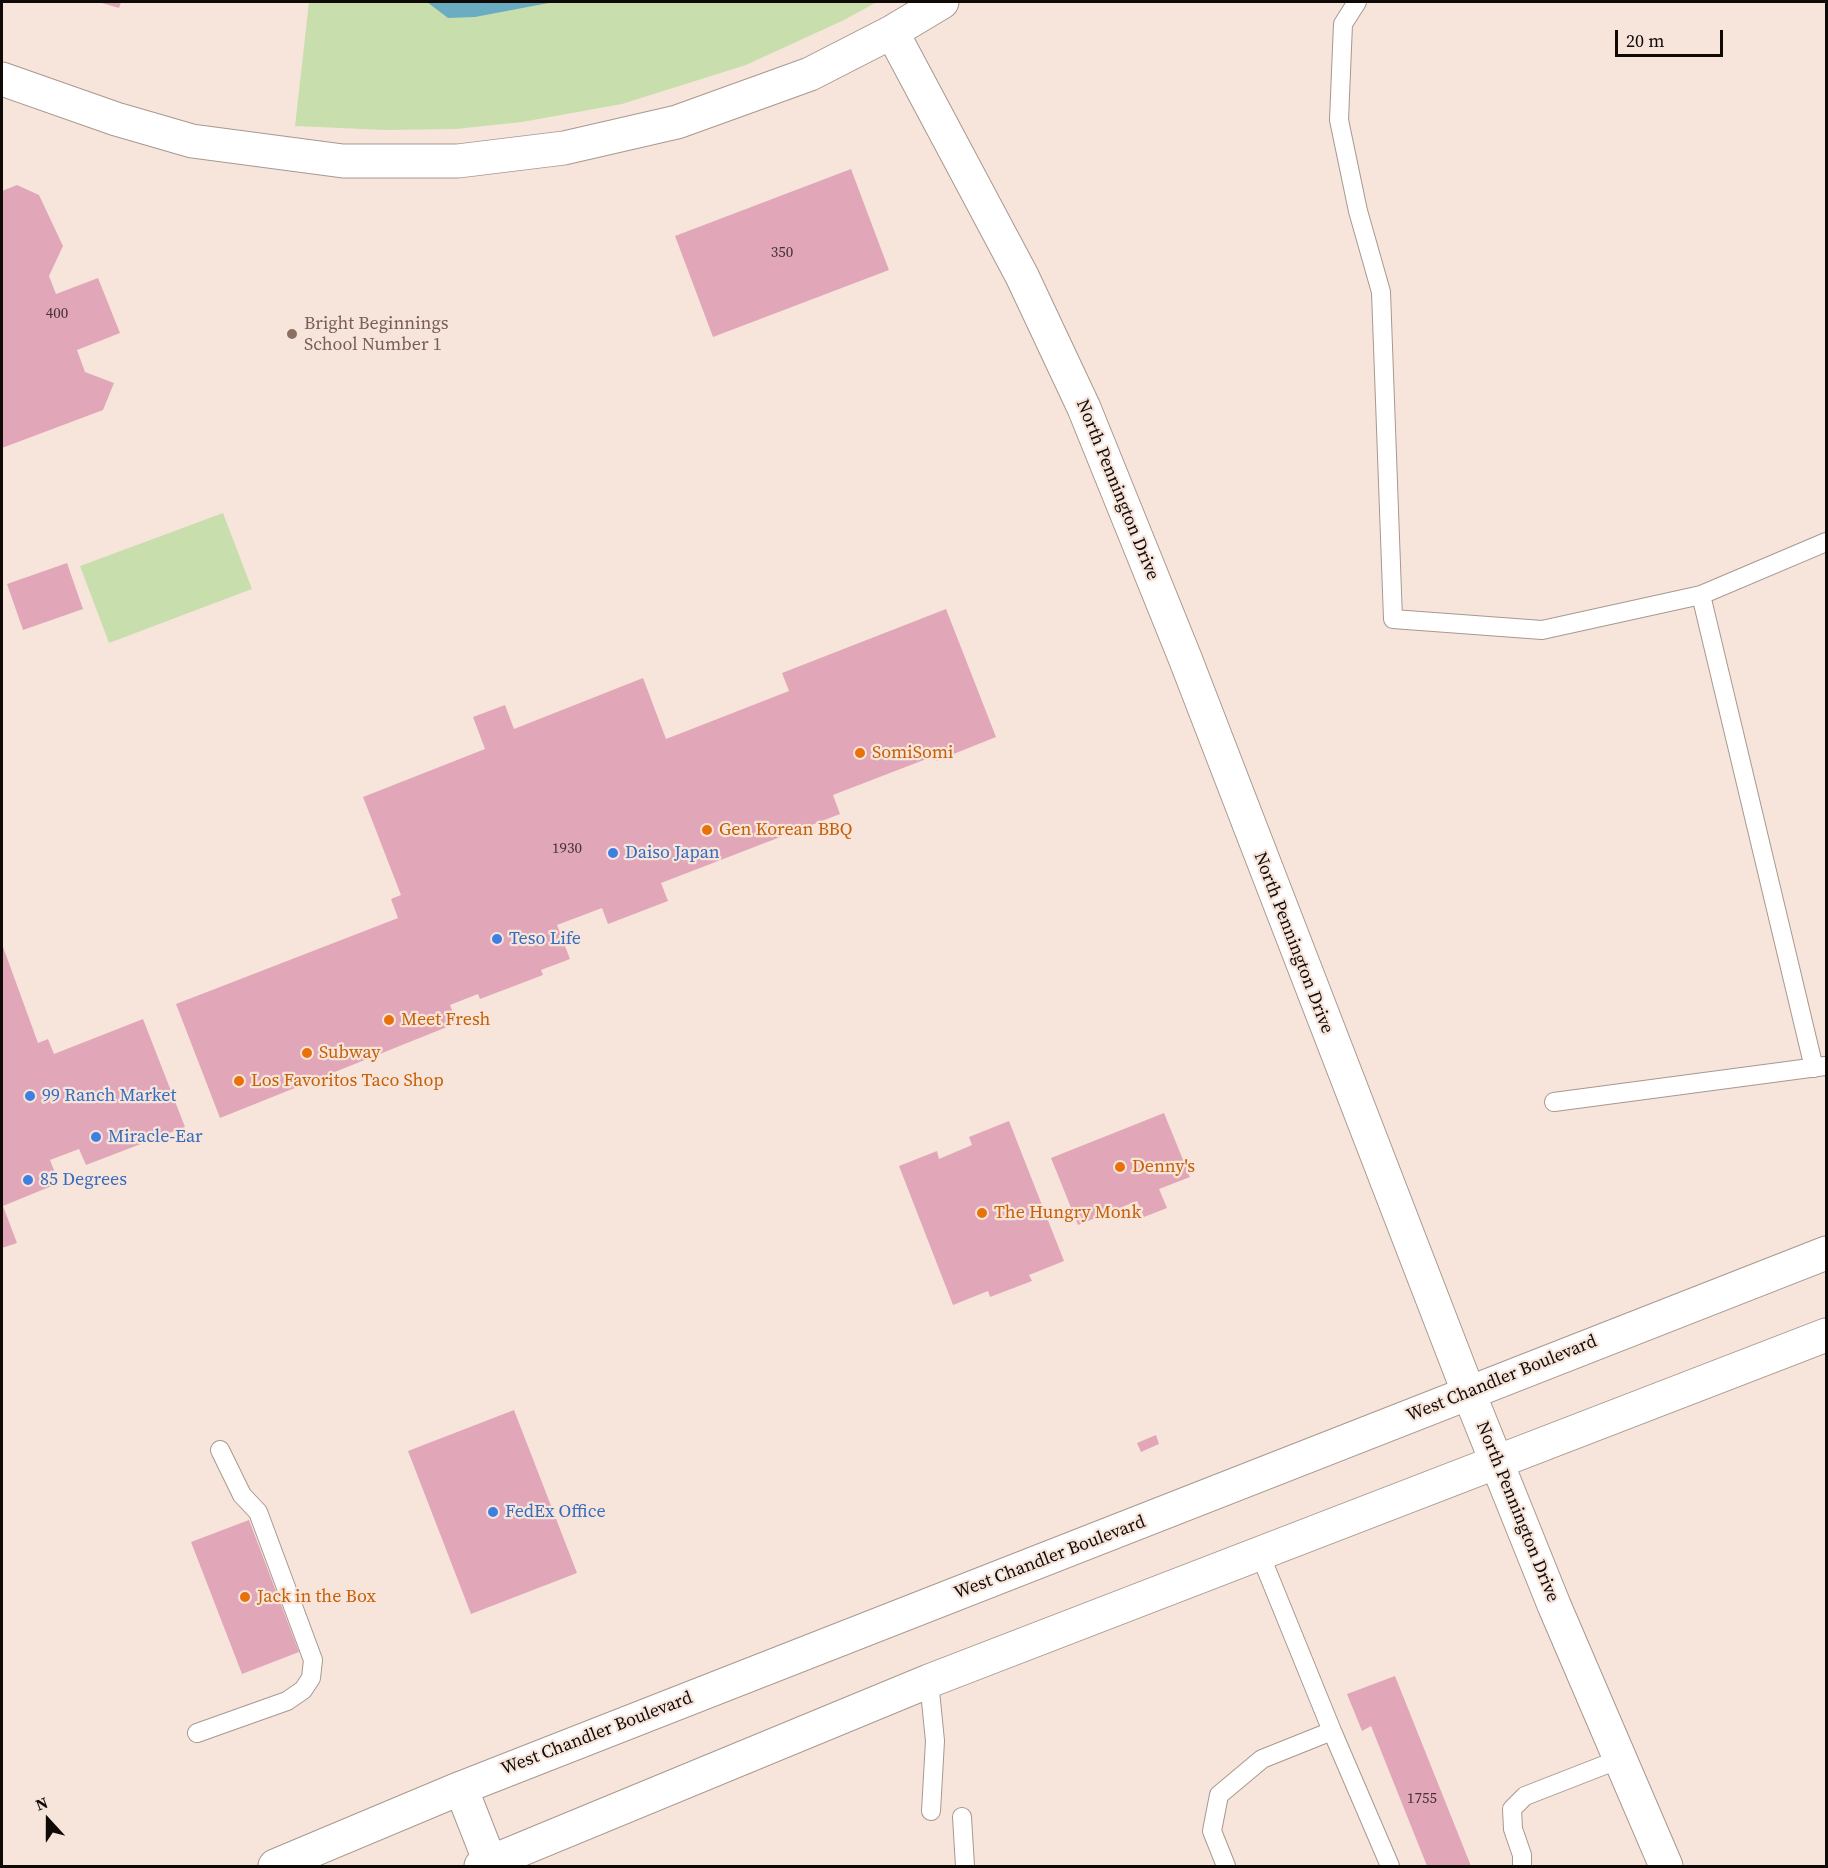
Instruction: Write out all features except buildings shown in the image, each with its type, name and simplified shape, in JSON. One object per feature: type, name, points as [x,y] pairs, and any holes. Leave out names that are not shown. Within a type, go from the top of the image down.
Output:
[{"type":"main road","points":[[2,79],[116,119],[192,141],[343,161],[458,161],[564,148],[677,122],[810,74],[892,32],[942,2]]},
{"type":"main road","name":"North Pennington Drive","points":[[892,32],[1022,276],[1084,408],[1172,626],[1468,1391],[1666,1866]]},
{"type":"main road","name":"West Chandler Boulevard","points":[[275,1866],[461,1788],[1021,1570],[1468,1391],[1827,1253]]},
{"type":"main road","points":[[461,1788],[486,1864],[929,1681],[1260,1554],[1496,1460],[1827,1335]]},
{"type":"lane","points":[[1357,2],[1343,24],[1339,120],[1358,211],[1382,292],[1393,619],[1542,630],[1701,595],[1827,542]]},
{"type":"lane","points":[[1554,1102],[1820,1067],[1701,595]]},
{"type":"lane","points":[[197,1733],[287,1701],[303,1690],[311,1678],[313,1660],[258,1512],[242,1495],[220,1450]]},
{"type":"lane","points":[[1260,1554],[1390,1866]]},
{"type":"lane","points":[[929,1681],[935,1741],[931,1810]]},
{"type":"lane","points":[[1226,1866],[1212,1831],[1219,1795],[1262,1759],[1332,1731]]},
{"type":"lane","points":[[1522,1866],[1522,1855],[1513,1829],[1512,1809],[1525,1796],[1620,1759]]},
{"type":"lane","points":[[963,1817],[965,1866]]},
{"type":"green space","points":[[309,2],[877,2],[844,20],[746,65],[622,104],[522,122],[456,129],[385,130],[295,126]]},
{"type":"green space","points":[[223,513],[252,589],[109,643],[80,566]]},
{"type":"water","points":[[427,2],[554,2],[475,17],[448,18]]},
{"type":"place","name":"Bright Beginnings School Number 1","points":[[292,334]]},
{"type":"place","name":"SomiSomi","points":[[860,753]]},
{"type":"place","name":"Gen Korean BBQ","points":[[707,830]]},
{"type":"place","name":"Daiso Japan","points":[[613,853]]},
{"type":"place","name":"Teso Life","points":[[497,939]]},
{"type":"place","name":"Meet Fresh","points":[[389,1020]]},
{"type":"place","name":"Subway","points":[[307,1053]]},
{"type":"place","name":"Los Favoritos Taco Shop","points":[[239,1081]]},
{"type":"place","name":"99 Ranch Market","points":[[30,1096]]},
{"type":"place","name":"Miracle-Ear","points":[[96,1137]]},
{"type":"place","name":"Denny's","points":[[1120,1167]]},
{"type":"place","name":"85 Degrees","points":[[28,1180]]},
{"type":"place","name":"The Hungry Monk","points":[[982,1213]]},
{"type":"place","name":"FedEx Office","points":[[493,1512]]},
{"type":"place","name":"Jack in the Box","points":[[245,1597]]}]
